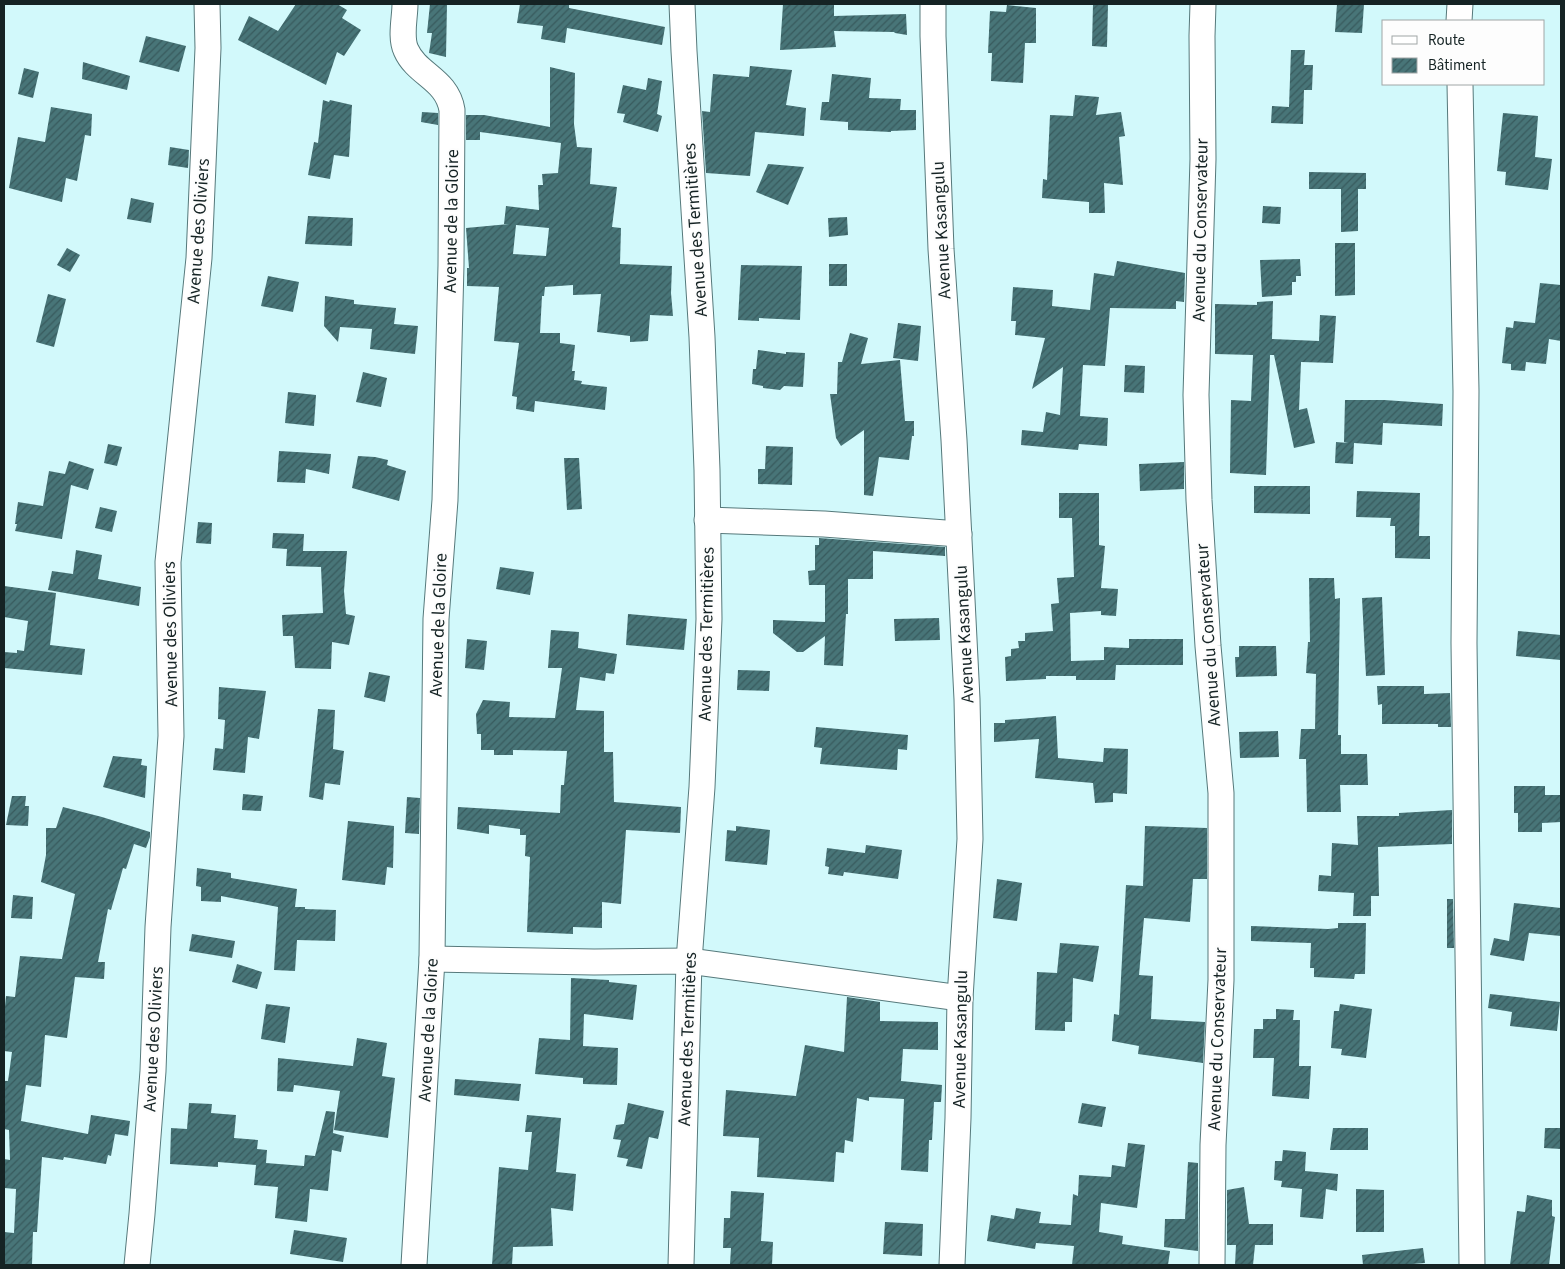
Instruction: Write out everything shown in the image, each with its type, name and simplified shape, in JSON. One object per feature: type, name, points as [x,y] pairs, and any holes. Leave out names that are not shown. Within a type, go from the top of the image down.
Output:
[{"type":"street","name":"Avenue des Oliviers","points":[[137,1265],[153,1072],[158,927],[171,736],[168,562],[198,258],[208,48],[207,4]]},
{"type":"street","name":"Avenue de la Gloire","points":[[405,4],[405,49],[410,58],[445,90],[451,102],[452,110],[451,266],[445,500],[436,619],[432,959],[414,1265]]},
{"type":"street","name":"Avenue des Termitières","points":[[681,1265],[689,961],[702,787],[709,618],[702,338],[682,4]]},
{"type":"street","name":"Avenue Kasangulu","points":[[934,4],[933,36],[941,249],[959,534],[967,699],[970,839],[960,998],[958,1118],[952,1265]]},
{"type":"street","name":"Avenue du Conservateur","points":[[1203,4],[1203,159],[1196,395],[1199,500],[1208,646],[1221,793],[1221,980],[1213,1146],[1212,1265]]},
{"type":"street","points":[[1459,20],[1460,4]]},
{"type":"street","points":[[1460,85],[1466,391],[1464,643],[1472,1265]]},
{"type":"street","points":[[708,520],[824,524],[959,534]]},
{"type":"street","points":[[432,959],[594,962],[689,961],[960,998]]},
{"type":"building","points":[[296,4],[337,4],[347,10],[342,18],[361,30],[344,56],[337,52],[326,85],[238,40],[249,16],[278,31]]},
{"type":"building","points":[[430,4],[447,4],[446,57],[429,53],[432,33],[427,33]]},
{"type":"building","points":[[520,4],[569,5],[569,8],[665,27],[662,45],[567,28],[565,43],[541,39],[543,26],[517,23]]},
{"type":"building","points":[[783,4],[834,4],[834,16],[906,14],[907,35],[894,32],[834,31],[836,47],[780,50]]},
{"type":"building","points":[[1093,4],[1108,4],[1107,47],[1092,46]]},
{"type":"building","points":[[1337,4],[1364,4],[1362,33],[1335,32]]},
{"type":"building","points":[[1007,5],[1036,8],[1036,43],[1025,43],[1023,83],[991,81],[992,53],[988,53],[990,11],[1006,12]]},
{"type":"building","points":[[146,36],[186,46],[179,72],[139,62]]},
{"type":"building","points":[[1291,50],[1305,50],[1304,65],[1313,65],[1312,90],[1304,90],[1303,124],[1271,123],[1272,106],[1289,107]]},
{"type":"building","points":[[83,62],[130,76],[127,90],[82,79]]},
{"type":"building","points":[[750,66],[792,70],[786,105],[806,108],[804,136],[755,132],[750,176],[706,173],[702,111],[710,112],[713,74],[749,77]]},
{"type":"building","points":[[550,67],[575,73],[574,124],[577,147],[592,148],[590,184],[617,187],[612,227],[621,228],[620,264],[672,266],[671,293],[673,316],[650,315],[648,341],[630,342],[630,336],[597,332],[601,294],[573,295],[573,285],[545,287],[544,296],[542,296],[540,333],[560,333],[560,343],[575,345],[572,371],[575,371],[574,380],[582,381],[581,384],[607,387],[605,410],[535,401],[534,412],[516,409],[517,397],[512,396],[519,343],[494,341],[499,287],[467,286],[467,268],[469,268],[466,228],[509,224],[504,224],[506,206],[539,210],[538,185],[543,185],[542,174],[558,173],[561,143],[480,132],[480,140],[466,140],[466,115],[484,115],[550,127]],"holes":[[[516,225],[549,228],[546,256],[513,254]]]},
{"type":"building","points":[[24,68],[39,72],[33,98],[18,94]]},
{"type":"building","points":[[832,74],[871,78],[869,98],[901,99],[900,110],[916,110],[916,130],[891,132],[848,130],[848,122],[820,120],[822,102],[829,102]]},
{"type":"building","points":[[648,78],[662,81],[657,114],[662,116],[658,132],[623,122],[625,114],[617,113],[623,85],[646,90]]},
{"type":"building","points":[[1075,95],[1099,97],[1096,115],[1121,112],[1125,136],[1119,137],[1123,185],[1104,183],[1105,213],[1089,213],[1089,202],[1042,198],[1043,179],[1047,180],[1050,115],[1073,116]]},
{"type":"building","points":[[323,100],[352,105],[349,157],[334,155],[330,179],[308,175],[314,142],[318,143]]},
{"type":"building","points":[[51,107],[92,114],[91,136],[85,135],[77,181],[66,178],[62,202],[9,188],[18,137],[45,142]]},
{"type":"building","points":[[422,112],[438,113],[438,125],[421,122]]},
{"type":"building","points":[[1503,113],[1538,116],[1535,157],[1552,159],[1548,190],[1505,185],[1506,172],[1497,171]]},
{"type":"building","points":[[170,147],[189,150],[188,168],[168,165]]},
{"type":"building","points":[[768,164],[804,167],[788,205],[756,192]]},
{"type":"building","points":[[1309,172],[1366,173],[1366,189],[1358,189],[1358,231],[1341,232],[1341,189],[1309,189]]},
{"type":"building","points":[[131,198],[154,203],[151,223],[127,219]]},
{"type":"building","points":[[1263,206],[1281,207],[1280,224],[1262,223]]},
{"type":"building","points":[[308,216],[353,218],[352,246],[305,244]]},
{"type":"building","points":[[847,217],[848,235],[829,237],[828,218]]},
{"type":"building","points":[[1335,243],[1355,243],[1355,295],[1335,296]]},
{"type":"building","points":[[67,248],[80,255],[70,272],[57,265]]},
{"type":"building","points":[[1300,259],[1301,276],[1296,276],[1296,282],[1292,282],[1292,295],[1262,297],[1260,260]]},
{"type":"building","points":[[1117,261],[1185,273],[1184,302],[1176,301],[1176,309],[1110,308],[1105,366],[1083,365],[1080,416],[1108,418],[1107,446],[1079,444],[1078,450],[1021,445],[1022,430],[1043,432],[1046,412],[1060,415],[1063,367],[1032,389],[1045,338],[1015,335],[1016,321],[1011,321],[1013,287],[1053,290],[1052,306],[1090,310],[1094,273],[1114,276]]},
{"type":"building","points":[[829,264],[847,264],[847,286],[829,286]]},
{"type":"building","points":[[741,265],[802,266],[800,320],[759,318],[759,321],[738,320]]},
{"type":"building","points":[[268,276],[299,282],[293,312],[261,306]]},
{"type":"building","points":[[1540,283],[1561,285],[1561,341],[1549,339],[1546,364],[1526,362],[1525,371],[1511,370],[1511,364],[1502,363],[1506,327],[1513,328],[1514,321],[1535,323]]},
{"type":"building","points":[[48,294],[66,299],[54,347],[36,342]]},
{"type":"building","points":[[325,296],[354,300],[354,304],[396,308],[394,324],[418,326],[415,354],[370,349],[372,329],[340,327],[338,342],[324,326]]},
{"type":"building","points":[[1273,301],[1272,339],[1319,341],[1320,315],[1336,316],[1333,363],[1301,362],[1299,410],[1307,408],[1315,443],[1294,448],[1274,355],[1270,355],[1266,475],[1230,473],[1231,400],[1251,401],[1253,355],[1215,354],[1215,304],[1257,305],[1257,302]]},
{"type":"building","points":[[898,323],[921,326],[918,361],[893,358]]},
{"type":"building","points":[[850,333],[868,338],[861,364],[900,360],[905,421],[914,421],[914,436],[912,436],[909,460],[879,457],[873,496],[864,495],[864,430],[841,446],[836,438],[830,394],[837,394],[838,362],[842,362]]},
{"type":"building","points":[[758,350],[786,354],[786,352],[805,353],[803,387],[784,386],[780,390],[763,388],[763,386],[752,384],[753,369],[756,369]]},
{"type":"building","points":[[1125,365],[1145,366],[1144,393],[1124,392]]},
{"type":"building","points":[[363,372],[387,378],[381,407],[356,402]]},
{"type":"building","points":[[288,392],[316,395],[314,426],[285,423]]},
{"type":"building","points":[[1345,400],[1384,400],[1443,404],[1442,426],[1383,423],[1382,445],[1354,443],[1353,464],[1335,463],[1336,442],[1348,443],[1344,442]]},
{"type":"building","points":[[108,444],[122,447],[117,466],[104,463]]},
{"type":"building","points":[[766,446],[793,447],[792,485],[758,484],[758,469],[765,469]]},
{"type":"building","points":[[279,451],[331,454],[329,474],[306,469],[305,483],[277,482]]},
{"type":"building","points":[[358,456],[388,460],[387,465],[406,471],[399,501],[352,488]]},
{"type":"building","points":[[564,458],[579,458],[582,509],[567,510]]},
{"type":"building","points":[[69,461],[94,469],[88,490],[71,485],[62,539],[15,531],[18,502],[43,506],[49,471],[65,474]]},
{"type":"building","points":[[1184,462],[1184,489],[1140,491],[1139,464]]},
{"type":"building","points":[[1254,486],[1310,486],[1310,514],[1254,513]]},
{"type":"building","points":[[1357,491],[1420,493],[1419,536],[1430,536],[1430,559],[1395,558],[1395,526],[1390,526],[1391,518],[1356,517]]},
{"type":"building","points":[[1059,493],[1099,493],[1099,545],[1105,546],[1101,588],[1118,589],[1116,616],[1101,615],[1101,611],[1070,613],[1071,661],[1104,660],[1104,647],[1129,648],[1129,639],[1183,639],[1183,665],[1116,665],[1115,680],[1076,680],[1076,676],[1046,676],[1046,679],[1006,681],[1005,657],[1011,656],[1011,649],[1019,648],[1018,641],[1025,641],[1025,633],[1053,631],[1051,604],[1059,603],[1057,578],[1074,577],[1072,518],[1059,518]]},
{"type":"building","points":[[100,507],[117,511],[112,532],[95,528]]},
{"type":"building","points":[[198,522],[212,523],[211,544],[196,543]]},
{"type":"building","points":[[273,533],[304,534],[303,551],[347,551],[344,591],[346,614],[355,616],[349,645],[332,642],[331,669],[295,668],[293,636],[283,636],[282,615],[323,613],[321,567],[286,566],[287,549],[272,548]]},
{"type":"building","points":[[819,538],[945,547],[945,556],[873,551],[873,579],[848,579],[848,614],[846,614],[843,666],[824,665],[825,636],[803,652],[797,652],[773,633],[773,620],[825,622],[825,585],[809,585],[808,571],[815,570],[815,545],[819,545]]},
{"type":"building","points":[[76,550],[102,555],[98,579],[141,587],[139,606],[48,590],[52,571],[73,574]]},
{"type":"building","points":[[500,567],[534,572],[530,595],[496,589]]},
{"type":"building","points":[[1309,578],[1334,578],[1335,599],[1340,598],[1338,735],[1341,735],[1341,754],[1367,754],[1368,785],[1340,785],[1341,812],[1307,812],[1306,759],[1299,759],[1301,729],[1315,729],[1316,674],[1306,673],[1308,642],[1310,642]]},
{"type":"building","points":[[4,586],[56,593],[50,645],[85,649],[82,675],[4,668],[4,652],[17,653],[17,650],[24,651],[28,621],[4,617]]},
{"type":"building","points":[[1382,597],[1385,675],[1366,676],[1362,598]]},
{"type":"building","points":[[628,614],[687,619],[684,650],[626,645]]},
{"type":"building","points":[[939,618],[940,640],[895,641],[894,619]]},
{"type":"building","points":[[551,630],[579,632],[578,648],[617,654],[614,674],[606,673],[605,681],[580,677],[576,710],[604,711],[604,752],[613,752],[614,802],[681,807],[680,833],[626,830],[621,904],[602,902],[602,928],[573,927],[573,934],[527,932],[530,857],[525,856],[526,835],[520,835],[520,829],[489,825],[489,834],[457,829],[458,807],[560,813],[561,785],[564,785],[567,751],[513,750],[513,755],[494,755],[494,750],[481,750],[481,734],[477,734],[476,714],[483,700],[510,702],[509,717],[555,718],[562,668],[548,668]]},
{"type":"building","points":[[1518,631],[1561,635],[1561,660],[1516,656]]},
{"type":"building","points":[[467,639],[487,641],[484,670],[465,668]]},
{"type":"building","points":[[1239,646],[1276,646],[1277,676],[1236,677],[1235,657],[1239,657]]},
{"type":"building","points":[[738,670],[770,671],[769,691],[737,690]]},
{"type":"building","points":[[369,672],[390,676],[385,702],[364,697]]},
{"type":"building","points":[[1377,686],[1424,686],[1424,694],[1450,693],[1451,727],[1438,727],[1438,724],[1382,724],[1382,704],[1378,705]]},
{"type":"building","points":[[219,687],[266,691],[259,739],[248,737],[245,773],[213,770],[215,748],[223,749],[225,720],[218,719]]},
{"type":"building","points":[[318,709],[335,710],[333,749],[344,751],[340,785],[325,783],[323,800],[309,797]]},
{"type":"building","points":[[1056,716],[1058,758],[1103,762],[1104,748],[1128,749],[1127,794],[1113,793],[1113,802],[1095,803],[1093,783],[1035,778],[1039,739],[994,742],[994,723],[1005,723],[1005,720]]},
{"type":"building","points":[[816,727],[908,735],[907,750],[898,749],[897,770],[820,764],[822,748],[814,747]]},
{"type":"building","points":[[1278,731],[1279,757],[1240,758],[1239,732]]},
{"type":"building","points":[[113,756],[142,759],[141,765],[147,766],[145,798],[103,787]]},
{"type":"building","points":[[1514,786],[1545,786],[1545,795],[1561,795],[1561,822],[1542,823],[1542,832],[1518,832],[1518,813],[1514,813]]},
{"type":"building","points":[[243,794],[263,796],[261,811],[242,810]]},
{"type":"building","points":[[12,796],[26,796],[25,806],[29,806],[28,826],[6,825]]},
{"type":"building","points":[[407,797],[420,798],[419,834],[405,833]]},
{"type":"building","points":[[63,807],[150,832],[150,837],[146,848],[134,844],[126,869],[123,868],[111,910],[108,909],[98,962],[105,962],[104,979],[75,977],[67,1038],[45,1035],[41,1087],[26,1085],[21,1121],[88,1134],[91,1115],[130,1121],[128,1136],[115,1134],[111,1156],[108,1155],[106,1164],[64,1157],[63,1160],[42,1157],[37,1232],[33,1232],[32,1265],[4,1265],[4,1232],[14,1233],[16,1189],[4,1188],[4,1159],[10,1160],[9,1130],[4,1129],[4,1081],[8,1081],[12,1052],[4,1051],[6,996],[15,997],[20,956],[62,959],[75,894],[41,882],[46,855],[46,828],[56,828]]},
{"type":"building","points":[[1452,810],[1452,844],[1378,847],[1379,896],[1371,896],[1371,916],[1353,916],[1354,893],[1318,891],[1319,875],[1331,876],[1332,843],[1358,845],[1357,816],[1399,816],[1399,813]]},
{"type":"building","points":[[348,821],[394,826],[393,868],[387,867],[385,885],[342,880]]},
{"type":"building","points":[[736,826],[770,830],[767,865],[725,861],[727,830],[736,831]]},
{"type":"building","points":[[1145,826],[1207,828],[1207,879],[1193,879],[1190,922],[1144,918],[1139,975],[1153,976],[1151,1019],[1205,1022],[1203,1063],[1138,1054],[1139,1046],[1112,1041],[1114,1014],[1119,1015],[1126,885],[1143,886]]},
{"type":"building","points":[[866,845],[902,850],[898,879],[844,872],[843,876],[828,874],[829,867],[825,866],[827,848],[865,853]]},
{"type":"building","points":[[197,868],[231,873],[231,878],[297,889],[295,907],[336,910],[335,941],[297,940],[295,971],[274,970],[278,907],[221,896],[221,902],[201,901],[201,887],[196,886]]},
{"type":"building","points":[[997,879],[1022,883],[1017,921],[993,918]]},
{"type":"building","points":[[13,895],[33,897],[32,919],[11,918]]},
{"type":"building","points":[[1447,899],[1453,899],[1454,948],[1447,948]]},
{"type":"building","points":[[1514,903],[1561,908],[1561,936],[1529,933],[1524,961],[1490,955],[1494,938],[1509,941]]},
{"type":"building","points":[[1338,923],[1366,923],[1365,974],[1355,974],[1354,979],[1314,977],[1314,968],[1310,968],[1311,943],[1251,941],[1251,926],[1328,929],[1338,928]]},
{"type":"building","points":[[192,934],[235,941],[232,958],[189,951]]},
{"type":"building","points":[[1060,943],[1099,946],[1093,982],[1073,978],[1072,1022],[1065,1022],[1065,1031],[1035,1030],[1037,972],[1057,973]]},
{"type":"building","points":[[237,964],[262,972],[257,989],[232,982]]},
{"type":"building","points":[[571,978],[609,980],[609,982],[637,985],[633,1020],[584,1014],[583,1046],[618,1048],[617,1085],[583,1084],[583,1078],[535,1074],[539,1038],[570,1040]]},
{"type":"building","points":[[1490,994],[1560,1002],[1557,1031],[1510,1026],[1512,1012],[1488,1008]]},
{"type":"building","points":[[847,997],[880,1002],[880,1021],[938,1022],[938,1050],[903,1049],[901,1081],[942,1085],[941,1102],[934,1102],[932,1140],[929,1140],[928,1172],[901,1170],[904,1099],[869,1097],[869,1101],[857,1098],[853,1142],[845,1140],[844,1153],[836,1152],[834,1182],[757,1177],[759,1138],[723,1136],[726,1090],[796,1096],[805,1045],[844,1052]]},
{"type":"building","points":[[266,1004],[290,1007],[285,1043],[261,1039]]},
{"type":"building","points":[[1340,1004],[1372,1009],[1366,1058],[1341,1055],[1342,1049],[1331,1048],[1334,1011],[1339,1011]]},
{"type":"building","points":[[1276,1009],[1294,1010],[1293,1020],[1300,1020],[1299,1066],[1311,1066],[1309,1099],[1272,1096],[1274,1058],[1253,1058],[1254,1029],[1263,1029],[1263,1019],[1276,1019]]},
{"type":"building","points":[[357,1038],[387,1043],[382,1076],[395,1078],[388,1138],[334,1130],[340,1091],[294,1085],[293,1092],[277,1091],[278,1058],[353,1066]]},
{"type":"building","points":[[455,1079],[521,1084],[519,1101],[454,1095]]},
{"type":"building","points":[[189,1103],[212,1104],[211,1113],[236,1115],[234,1138],[258,1140],[257,1149],[267,1150],[266,1163],[304,1166],[305,1155],[315,1156],[326,1111],[335,1112],[333,1133],[344,1136],[341,1152],[332,1150],[328,1191],[310,1189],[307,1222],[275,1218],[278,1187],[254,1185],[256,1165],[218,1162],[218,1167],[170,1164],[171,1128],[187,1129]]},
{"type":"building","points":[[628,1103],[664,1111],[658,1139],[649,1137],[642,1169],[626,1166],[628,1159],[617,1157],[621,1140],[613,1139],[616,1125],[624,1124]]},
{"type":"building","points":[[1082,1103],[1106,1107],[1102,1127],[1078,1123]]},
{"type":"building","points":[[527,1115],[561,1118],[556,1172],[576,1174],[573,1211],[551,1208],[553,1246],[513,1247],[512,1265],[492,1265],[499,1167],[528,1170],[532,1132],[525,1132]]},
{"type":"building","points":[[1333,1128],[1368,1128],[1368,1150],[1330,1150]]},
{"type":"building","points":[[1545,1128],[1561,1128],[1561,1149],[1544,1148]]},
{"type":"building","points":[[1128,1143],[1145,1145],[1137,1208],[1101,1203],[1099,1232],[1123,1236],[1122,1244],[1170,1251],[1168,1265],[1072,1265],[1074,1246],[1036,1243],[1035,1249],[987,1241],[991,1215],[1014,1219],[1016,1208],[1041,1212],[1039,1223],[1071,1225],[1073,1194],[1078,1196],[1079,1175],[1111,1177],[1112,1165],[1125,1167]]},
{"type":"building","points":[[1283,1150],[1306,1152],[1305,1171],[1338,1174],[1337,1191],[1326,1189],[1323,1219],[1300,1217],[1302,1189],[1281,1187],[1282,1181],[1274,1180],[1275,1161],[1282,1161]]},
{"type":"building","points":[[1188,1162],[1198,1163],[1198,1251],[1164,1247],[1165,1219],[1185,1219]]},
{"type":"building","points":[[1244,1187],[1249,1224],[1273,1224],[1273,1245],[1255,1245],[1253,1265],[1235,1265],[1236,1245],[1227,1245],[1227,1190]]},
{"type":"building","points":[[1356,1189],[1384,1190],[1384,1232],[1356,1232]]},
{"type":"building","points":[[731,1191],[764,1193],[761,1241],[773,1242],[772,1265],[730,1264],[731,1248],[723,1248],[724,1218],[730,1218]]},
{"type":"building","points":[[1527,1195],[1552,1200],[1552,1216],[1555,1217],[1549,1265],[1510,1265],[1517,1211],[1525,1212]]},
{"type":"building","points":[[885,1222],[923,1224],[922,1256],[883,1254]]},
{"type":"building","points":[[294,1230],[347,1238],[343,1262],[290,1254]]},
{"type":"building","points":[[1423,1248],[1425,1263],[1363,1265],[1362,1255]]}]
